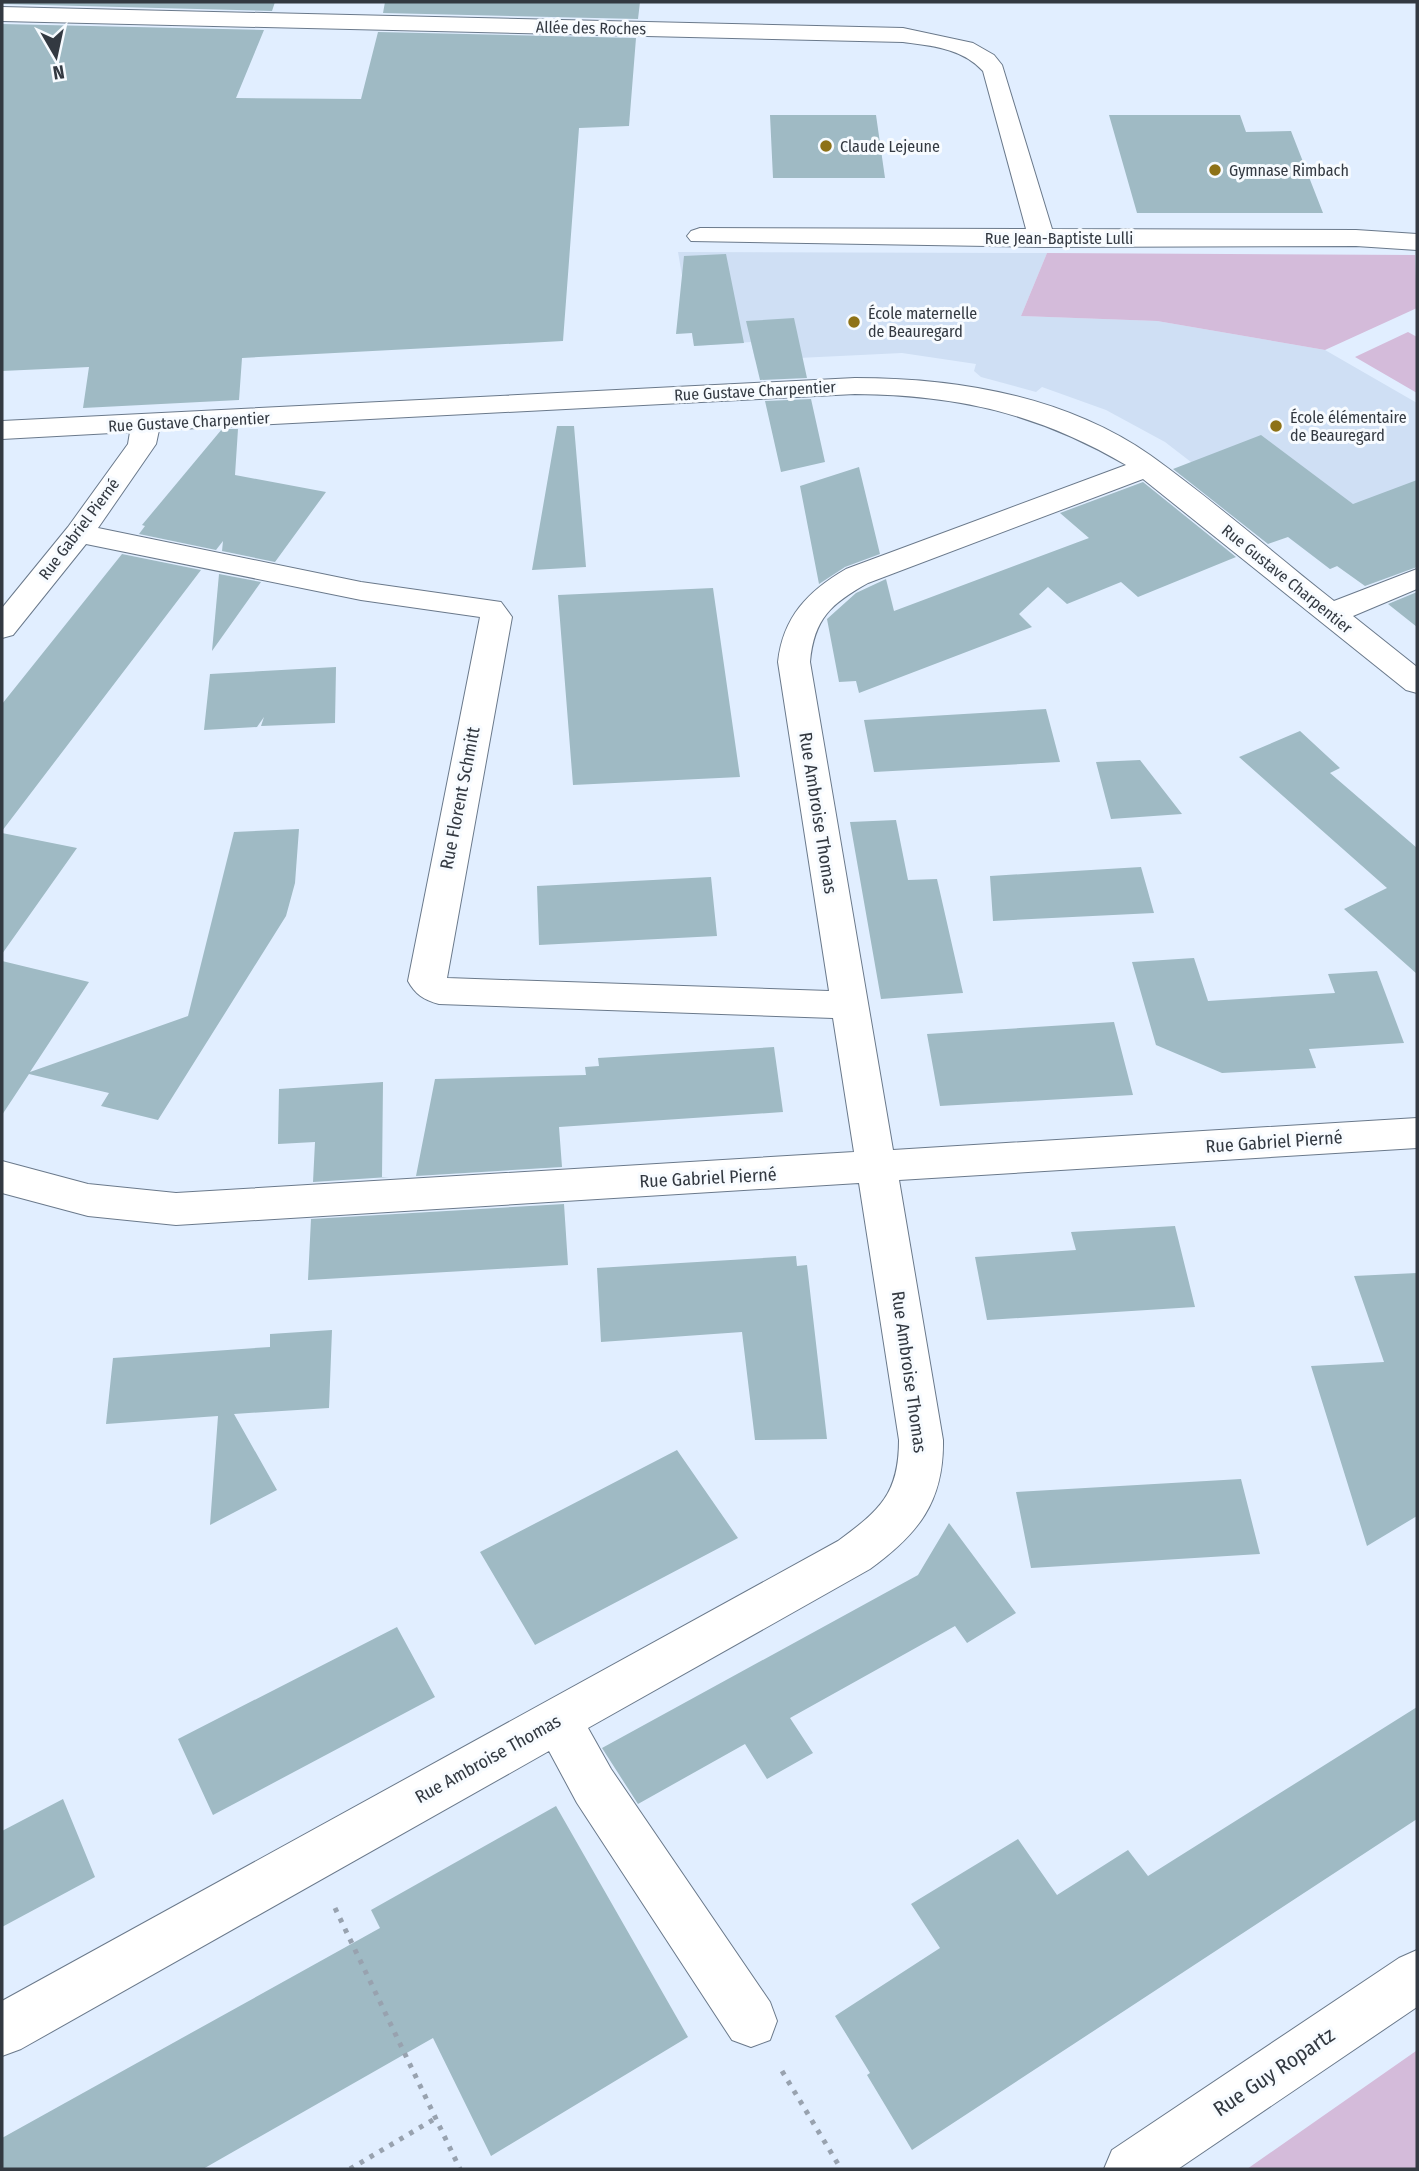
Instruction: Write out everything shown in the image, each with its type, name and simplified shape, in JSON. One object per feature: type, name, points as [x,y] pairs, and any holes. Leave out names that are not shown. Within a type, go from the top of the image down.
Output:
[{"type":"street","name":"Allée des Roches","points":[[2,14],[903,35],[939,40],[965,47],[986,58],[994,71],[1042,239]]},
{"type":"street","name":"Rue Jean-Baptiste Lulli","points":[[700,236],[1356,238],[1417,242]]},
{"type":"street","name":"Rue Gustave Charpentier","points":[[2,430],[889,386],[964,392],[1035,409],[1091,432],[1148,467],[1417,683]]},
{"type":"street","name":"Rue Gabriel Pierné","points":[[2,628],[79,533],[142,444],[146,424]]},
{"type":"street","name":"Rue Ambroise Thomas","points":[[2,2030],[854,1555],[881,1536],[903,1513],[915,1493],[922,1464],[921,1440],[794,662],[799,627],[831,591],[857,576],[1148,467]]},
{"type":"street","name":"Rue Florent Schmitt","points":[[79,533],[361,591],[490,609],[496,617],[441,895],[426,981],[430,987],[439,991],[849,1005]]},
{"type":"street","points":[[1330,614],[1417,578]]},
{"type":"street","name":"Rue Gabriel Pierné","points":[[2,1177],[45,1192],[89,1202],[176,1209],[1417,1133]]},
{"type":"street","points":[[558,1720],[594,1786],[751,2021]]},
{"type":"street","name":"Rue Guy Ropartz","points":[[1131,2169],[1417,1976]]},
{"type":"path","points":[[311,1858],[460,2169]]},
{"type":"path","points":[[751,2021],[841,2169]]},
{"type":"path","points":[[350,2169],[436,2118]]},
{"type":"shaded area","name":"École élémentaire de Beauregard","points":[[678,252],[1047,253],[1021,316],[1157,321],[1325,350],[1417,403],[1417,534],[1330,569],[1165,442],[1106,410],[1042,387],[1036,392],[981,377],[974,371],[976,364],[902,353],[755,360],[751,342],[694,346]]},
{"type":"shaded area","points":[[1047,253],[1415,255],[1417,308],[1325,350],[1157,321],[1021,316]]},
{"type":"shaded area","points":[[1408,332],[1417,337],[1417,393],[1355,357]]},
{"type":"shaded area","points":[[1416,2051],[1417,2169],[1247,2169]]},
{"type":"building","points":[[2,2],[275,2],[272,11]]},
{"type":"building","points":[[385,2],[640,2],[638,19],[383,13]]},
{"type":"building","points":[[2,24],[264,30],[236,98],[361,99],[378,32],[636,38],[629,126],[579,128],[563,341],[242,358],[239,400],[83,408],[89,367],[2,371]]},
{"type":"building","name":"Claude Lejeune","points":[[770,115],[876,115],[885,178],[773,178]]},
{"type":"building","name":"Gymnase Rimbach","points":[[1109,115],[1240,115],[1246,132],[1291,131],[1323,213],[1137,213]]},
{"type":"building","points":[[726,254],[744,343],[694,346],[692,333],[676,334],[684,256]]},
{"type":"building","points":[[794,318],[807,378],[760,380],[746,321]]},
{"type":"building","points":[[811,399],[825,462],[781,472],[765,401]]},
{"type":"building","points":[[557,426],[574,426],[586,567],[532,570]]},
{"type":"building","points":[[222,429],[238,429],[235,475],[326,492],[275,562],[222,551],[223,541],[216,550],[139,534],[145,526],[142,525]]},
{"type":"building","points":[[1261,435],[1353,504],[1417,480],[1417,567],[1365,586],[1337,566],[1330,569],[1288,537],[1268,544],[1173,469]]},
{"type":"building","points":[[859,467],[880,554],[845,567],[819,584],[800,486]]},
{"type":"building","points":[[1143,482],[1236,557],[1138,597],[1121,582],[1067,604],[1048,587],[1019,614],[1032,627],[859,693],[856,681],[839,682],[827,619],[856,593],[886,579],[894,611],[1089,538],[1060,513]]},
{"type":"building","points":[[122,554],[201,570],[2,831],[2,704]]},
{"type":"building","points":[[219,574],[261,582],[212,651]]},
{"type":"building","points":[[713,588],[740,777],[573,785],[558,595]]},
{"type":"building","points":[[1417,592],[1417,627],[1388,604]]},
{"type":"building","points":[[336,667],[335,723],[261,726],[264,717],[257,727],[204,730],[210,674]]},
{"type":"building","points":[[1046,709],[1060,762],[874,772],[864,720]]},
{"type":"building","points":[[1300,731],[1340,768],[1330,773],[1417,848],[1417,974],[1344,909],[1387,888],[1239,757]]},
{"type":"building","points":[[1140,760],[1182,814],[1111,819],[1096,762]]},
{"type":"building","points":[[896,820],[908,880],[937,879],[963,993],[881,999],[850,822]]},
{"type":"building","points":[[299,829],[295,883],[286,916],[158,1120],[101,1106],[109,1093],[29,1074],[2,1115],[2,961],[89,982],[30,1072],[188,1016],[234,832]]},
{"type":"building","points":[[2,833],[77,848],[2,954]]},
{"type":"building","points":[[1141,867],[1154,913],[993,921],[990,876]]},
{"type":"building","points":[[711,877],[717,936],[539,945],[537,886]]},
{"type":"building","points":[[1194,958],[1208,1001],[1335,993],[1328,974],[1377,971],[1404,1043],[1309,1049],[1316,1068],[1222,1073],[1156,1045],[1132,962]]},
{"type":"building","points":[[1114,1022],[1133,1095],[940,1106],[927,1034]]},
{"type":"building","points":[[774,1047],[783,1112],[559,1127],[562,1167],[416,1176],[435,1079],[586,1075],[585,1067],[599,1066],[598,1058]]},
{"type":"building","points":[[383,1082],[382,1177],[389,1177],[313,1182],[315,1142],[278,1144],[279,1089]]},
{"type":"building","points":[[564,1204],[568,1265],[308,1280],[311,1219]]},
{"type":"building","points":[[1175,1226],[1195,1307],[987,1320],[975,1257],[1076,1250],[1071,1232]]},
{"type":"building","points":[[796,1256],[797,1266],[807,1265],[827,1439],[755,1440],[742,1332],[601,1342],[597,1268]]},
{"type":"building","points":[[1417,1273],[1417,1516],[1367,1546],[1311,1366],[1384,1362],[1354,1276]]},
{"type":"building","points":[[332,1330],[329,1408],[234,1414],[277,1490],[210,1525],[218,1416],[106,1424],[113,1358],[270,1347],[270,1334]]},
{"type":"building","points":[[677,1450],[738,1538],[535,1645],[480,1552]]},
{"type":"building","points":[[1241,1479],[1260,1554],[1031,1568],[1016,1492]]},
{"type":"building","points":[[949,1523],[1016,1613],[967,1643],[955,1626],[790,1718],[813,1753],[767,1779],[745,1744],[638,1804],[602,1748],[918,1575]]},
{"type":"building","points":[[397,1627],[435,1697],[213,1815],[178,1739]]},
{"type":"building","points":[[1417,1707],[1417,1819],[912,2150],[835,2016],[940,1948],[911,1904],[1018,1839],[1057,1895],[1128,1850],[1148,1876]]},
{"type":"building","points":[[63,1799],[95,1877],[2,1927],[2,1831]]},
{"type":"building","points":[[556,1806],[688,2037],[491,2156],[433,2038],[203,2169],[2,2169],[2,2138],[380,1928],[371,1910]]},
{"type":"place","name":"Claude Lejeune","points":[[826,146]]},
{"type":"place","name":"Gymnase Rimbach","points":[[1215,170]]},
{"type":"place","name":"École maternelle de Beauregard","points":[[854,322]]},
{"type":"place","name":"École élémentaire de Beauregard","points":[[1276,426]]}]
